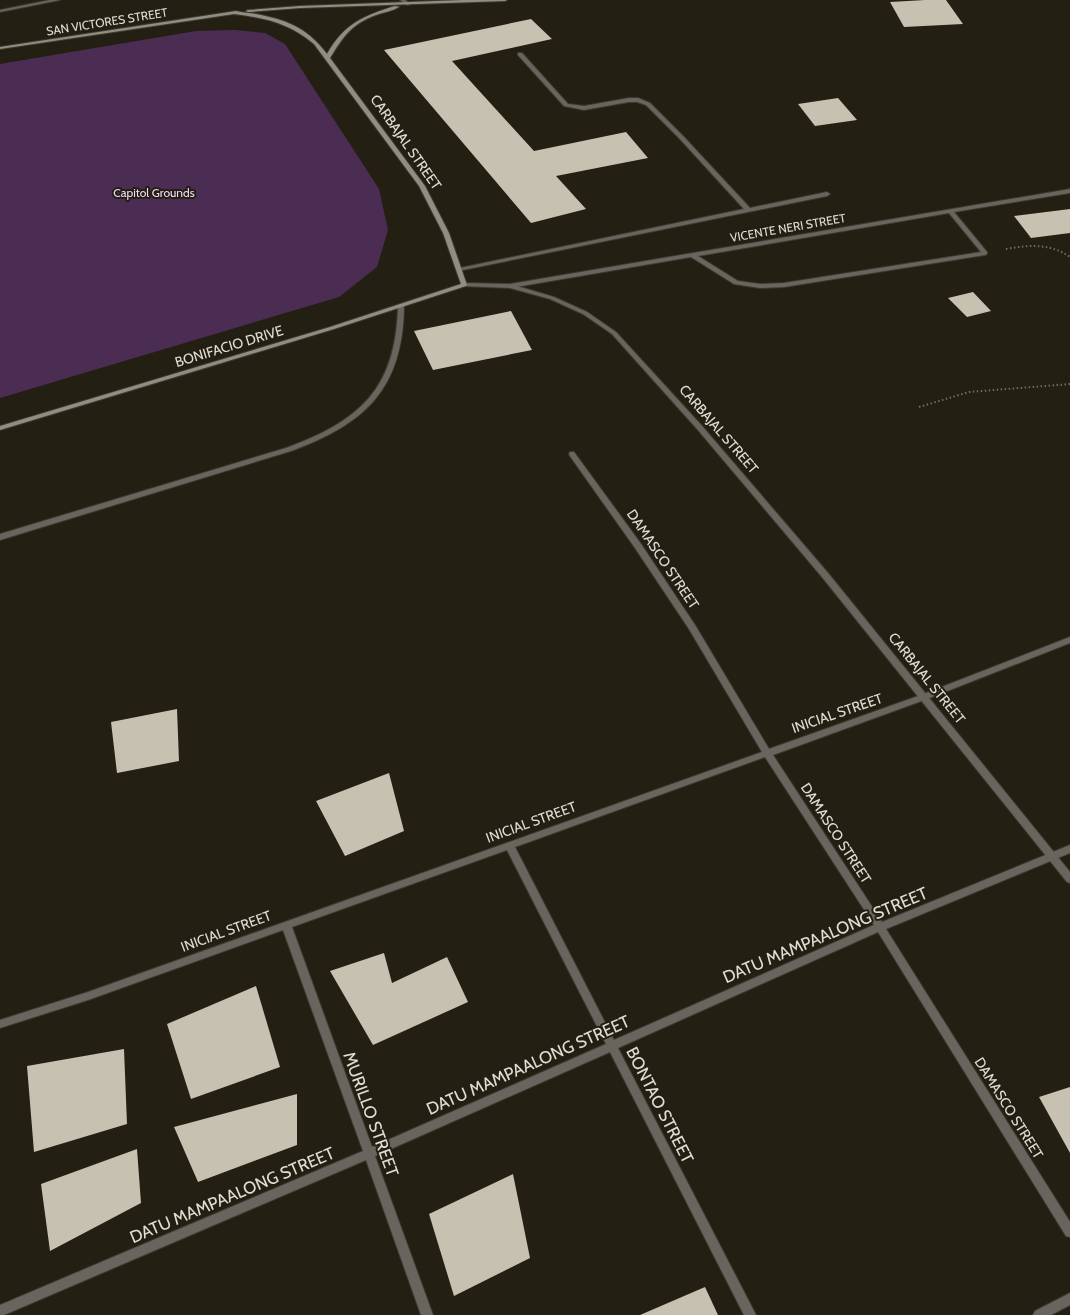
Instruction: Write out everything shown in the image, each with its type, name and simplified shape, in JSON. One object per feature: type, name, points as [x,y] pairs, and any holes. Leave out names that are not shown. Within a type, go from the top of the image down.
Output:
[{"type":"main road","name":"SAN VICTORES STREET","points":[[0,48],[232,12],[293,7],[504,0]]},
{"type":"main road","points":[[328,57],[335,42],[342,32],[354,24],[368,17],[409,4]]},
{"type":"main road","name":"CARBAJAL STREET","points":[[232,12],[268,17],[295,26],[307,34],[328,57],[422,186],[446,233],[464,284]]},
{"type":"main road","name":"BONIFACIO DRIVE","points":[[0,428],[401,306],[464,284]]},
{"type":"street","points":[[0,11],[58,0]]},
{"type":"street","points":[[402,0],[409,4]]},
{"type":"street","points":[[520,54],[566,105],[584,108],[629,100],[638,100],[648,104],[681,137],[748,210]]},
{"type":"street","name":"VICENTE NERI STREET","points":[[510,286],[1070,191]]},
{"type":"street","points":[[460,270],[827,194]]},
{"type":"street","points":[[950,212],[986,253]]},
{"type":"street","points":[[692,255],[736,283],[760,286],[784,284],[986,253]]},
{"type":"street","name":"CARBAJAL STREET","points":[[464,284],[510,286],[552,298],[585,313],[614,333],[639,358],[825,575],[1070,879]]},
{"type":"street","points":[[0,537],[278,452],[328,434],[357,414],[382,387],[397,352],[401,322],[401,306]]},
{"type":"street","name":"DAMASCO STREET","points":[[572,454],[638,546],[688,621],[767,753],[880,927],[1070,1232]]},
{"type":"street","name":"INICIAL STREET","points":[[0,1024],[88,996],[924,697],[1070,640]]},
{"type":"street","name":"BONTAO STREET","points":[[509,845],[750,1315]]},
{"type":"street","name":"DATU MAMPAALONG STREET","points":[[0,1311],[368,1154],[880,927],[1070,850]]},
{"type":"street","name":"MURILLO STREET","points":[[286,925],[427,1315]]},
{"type":"street","points":[[1039,1315],[1070,1299]]},
{"type":"path","points":[[986,253],[1040,245],[1063,251],[1070,257]]},
{"type":"path","points":[[919,407],[970,392],[1004,388],[1070,384]]},
{"type":"green space","name":"Capitol Grounds","points":[[235,30],[265,33],[285,44],[379,189],[388,230],[377,267],[339,297],[0,398],[0,64],[196,31]]},
{"type":"building","points":[[946,0],[963,24],[904,27],[890,2]]},
{"type":"building","points":[[531,19],[552,39],[452,61],[534,151],[626,132],[648,158],[556,176],[586,209],[531,223],[384,50]]},
{"type":"building","points":[[838,98],[857,120],[815,126],[798,104]]},
{"type":"building","points":[[1070,209],[1070,233],[1031,238],[1014,216]]},
{"type":"building","points":[[973,292],[991,311],[967,317],[948,298]]},
{"type":"building","points":[[511,311],[532,350],[433,370],[414,331]]},
{"type":"building","points":[[177,709],[179,761],[117,773],[111,722]]},
{"type":"building","points":[[389,773],[404,831],[345,856],[316,801]]},
{"type":"building","points":[[384,953],[392,983],[447,957],[468,1002],[373,1045],[330,971]]},
{"type":"building","points":[[256,986],[280,1067],[191,1099],[167,1024]]},
{"type":"building","points":[[124,1049],[127,1124],[34,1152],[27,1066]]},
{"type":"building","points":[[1070,1087],[1070,1153],[1039,1097]]},
{"type":"building","points":[[297,1094],[297,1145],[198,1182],[174,1127]]},
{"type":"building","points":[[137,1149],[141,1203],[50,1251],[41,1184]]},
{"type":"building","points":[[513,1174],[530,1258],[454,1296],[429,1214]]},
{"type":"building","points":[[705,1287],[718,1315],[640,1315]]}]
